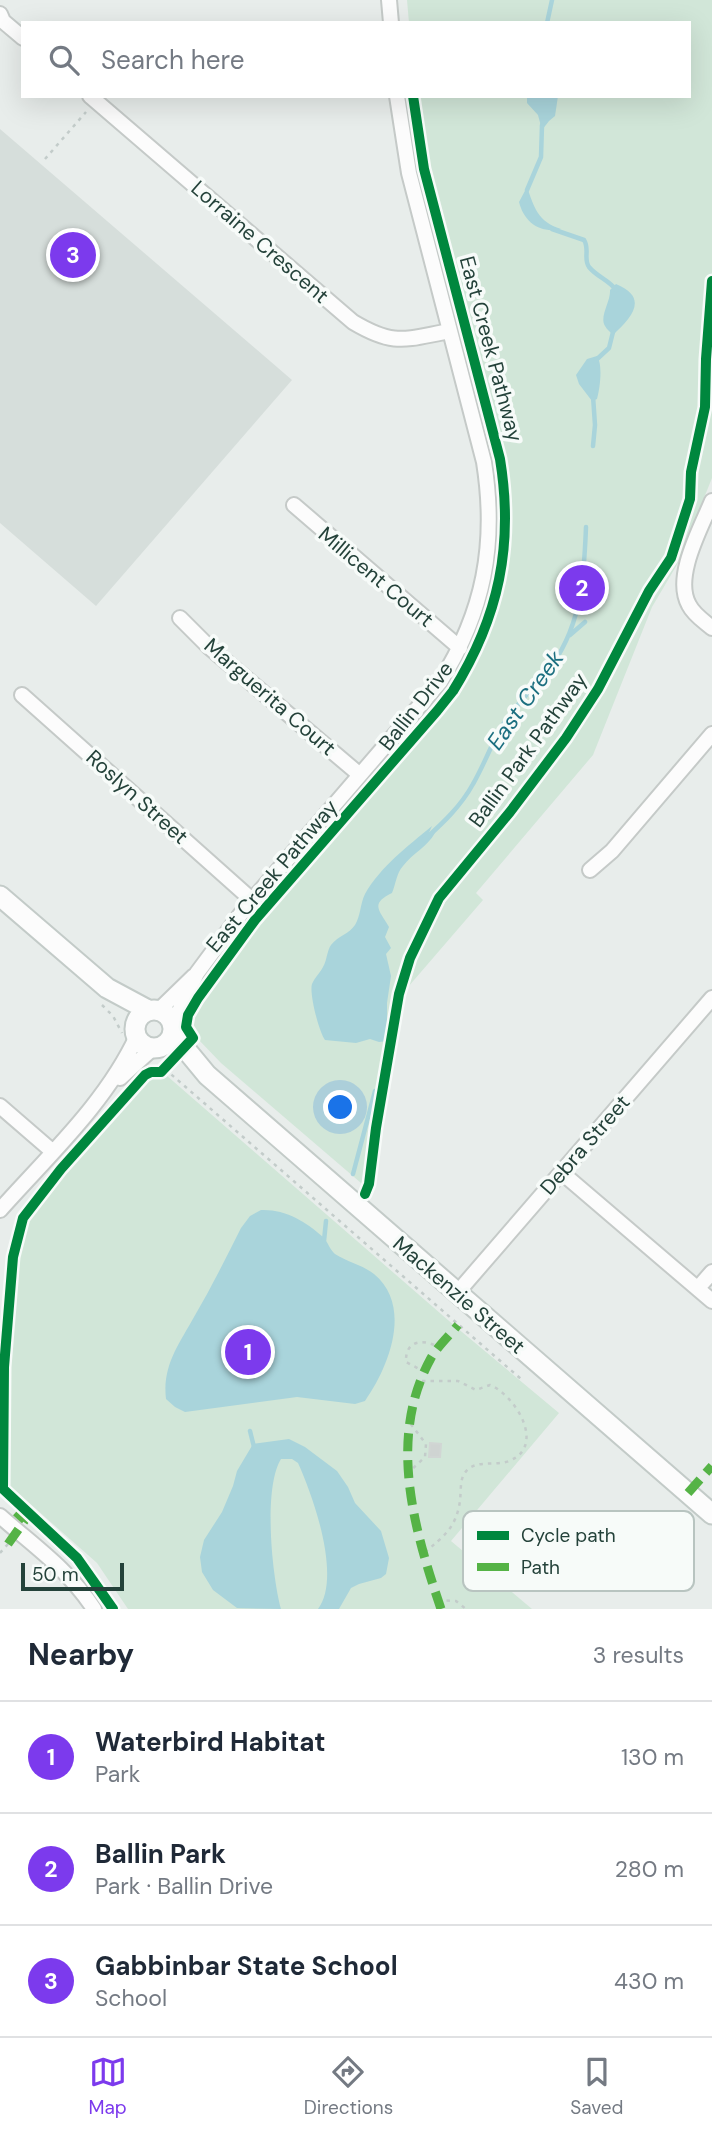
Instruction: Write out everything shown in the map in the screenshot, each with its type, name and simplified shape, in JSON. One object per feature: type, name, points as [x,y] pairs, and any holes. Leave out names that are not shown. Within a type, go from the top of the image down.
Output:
[{"type":"main road","name":"Mackenzie Street","points":[[0,896],[107,988],[163,1018],[207,1075],[712,1514]]},
{"type":"main road","name":"Mackenzie Street","points":[[107,988],[143,1045],[207,1075]]},
{"type":"main road","points":[[136,1031],[139,1016],[163,1018],[171,1039],[164,1055]]},
{"type":"street","points":[[389,0],[391,21]]},
{"type":"street","points":[[0,15],[21,36]]},
{"type":"street","name":"Ballin Drive","points":[[163,1018],[252,900],[440,682],[460,648],[473,617],[485,574],[490,506],[484,462],[409,173],[397,98]]},
{"type":"street","name":"Lorraine Crescent","points":[[92,99],[353,322],[375,335],[392,340],[450,331]]},
{"type":"street","points":[[712,500],[686,566],[683,581],[684,596],[691,608],[712,628]]},
{"type":"street","name":"Millicent Court","points":[[294,505],[460,648]]},
{"type":"street","name":"Marguerita Court","points":[[180,618],[209,647],[360,775]]},
{"type":"street","name":"Roslyn Street","points":[[22,695],[252,900]]},
{"type":"street","points":[[590,870],[612,851],[712,734]]},
{"type":"street","name":"Debra Street","points":[[457,1293],[712,998]]},
{"type":"street","points":[[0,1210],[103,1093],[129,1053],[136,1031]]},
{"type":"street","points":[[103,1093],[164,1055]]},
{"type":"street","points":[[0,1106],[52,1151]]},
{"type":"street","points":[[561,1172],[712,1301]]},
{"type":"street","points":[[698,1288],[712,1272]]},
{"type":"street","points":[[2,1523],[52,1559],[79,1585],[94,1609]]},
{"type":"path","points":[[45,159],[92,99]]},
{"type":"path","points":[[150,1072],[161,1072],[164,1055]]},
{"type":"path","points":[[164,1055],[521,1379]]},
{"type":"path","points":[[425,1372],[406,1362],[408,1348],[419,1341],[438,1347]]},
{"type":"path","points":[[422,1381],[457,1381],[476,1390],[490,1385],[497,1387],[519,1411],[524,1422],[526,1439],[521,1453],[510,1461],[472,1465],[468,1469],[462,1477],[457,1519],[449,1532],[424,1553]]},
{"type":"path","points":[[407,1475],[425,1457],[426,1444],[410,1423]]},
{"type":"path","points":[[0,1553],[8,1544]]},
{"type":"path","points":[[438,1601],[456,1601],[466,1609]]},
{"type":"shaded area","points":[[0,129],[292,380],[96,606],[0,523]]},
{"type":"green space","points":[[407,0],[712,0],[712,478],[678,563],[652,607],[593,755],[476,893],[483,900],[402,994],[374,1188],[368,1189],[221,1063],[198,1039],[189,1025],[197,1007],[258,923],[440,714],[482,641],[499,589],[508,535],[505,472],[435,200],[415,98],[691,98],[691,21],[409,21]]},
{"type":"green space","points":[[166,1075],[559,1413],[476,1511],[463,1511],[463,1527],[451,1541],[463,1551],[463,1591],[511,1591],[532,1609],[128,1609],[97,1563],[10,1486],[9,1371],[18,1258],[28,1220],[141,1083],[149,1077]]},
{"type":"water","points":[[527,98],[558,98],[555,116],[542,130],[538,115],[527,103]]},
{"type":"water","points":[[527,187],[542,218],[561,229],[546,230],[529,221],[519,202]]},
{"type":"water","points":[[616,284],[632,295],[635,302],[631,315],[613,335],[605,326],[603,318],[610,290]]},
{"type":"water","points":[[597,356],[600,383],[597,399],[592,401],[579,384],[576,375],[587,359]]},
{"type":"water","points":[[432,826],[427,837],[435,833],[432,838],[403,866],[392,893],[381,901],[378,908],[389,927],[385,937],[391,948],[386,954],[391,976],[387,1003],[387,1028],[390,1038],[388,1041],[370,1039],[356,1043],[325,1040],[315,1012],[311,989],[330,947],[355,925],[365,894],[379,874]]},
{"type":"water","points":[[261,1210],[286,1214],[302,1221],[323,1237],[335,1254],[370,1271],[386,1287],[395,1319],[393,1337],[382,1371],[365,1401],[355,1404],[297,1397],[185,1412],[166,1399],[169,1366],[177,1346],[241,1228],[250,1216]]},
{"type":"water","points":[[289,1439],[305,1447],[337,1471],[355,1503],[381,1531],[389,1558],[386,1574],[351,1588],[339,1609],[318,1609],[325,1595],[327,1577],[323,1536],[304,1477],[298,1463],[292,1459],[281,1459],[275,1472],[272,1490],[272,1555],[281,1609],[237,1608],[213,1590],[202,1572],[200,1557],[204,1540],[222,1512],[237,1471],[253,1444]]},
{"type":"building","points":[[430,1443],[441,1444],[440,1457],[429,1457]]},
{"type":"waterway","name":"East Creek","points":[[547,21],[552,0]]},
{"type":"waterway","name":"East Creek","points":[[527,190],[541,157],[542,125]]},
{"type":"waterway","name":"East Creek","points":[[552,229],[584,240],[589,267],[616,290]]},
{"type":"waterway","name":"East Creek","points":[[595,361],[609,348],[614,328]]},
{"type":"waterway","name":"East Creek","points":[[593,396],[593,446]]},
{"type":"waterway","name":"East Creek","points":[[424,840],[463,800],[502,726],[546,673],[567,640],[582,585],[586,527]]},
{"type":"waterway","points":[[570,635],[585,622]]},
{"type":"waterway","name":"East Creek","points":[[353,1174],[375,1091]]},
{"type":"waterway","name":"East Creek","points":[[324,1241],[326,1221]]},
{"type":"waterway","name":"East Creek","points":[[250,1431],[254,1447]]},
{"type":"marked path","points":[[441,1609],[414,1516],[408,1451],[410,1420],[418,1388],[431,1358],[458,1325]]},
{"type":"marked path","points":[[688,1493],[712,1466]]},
{"type":"marked path","points":[[8,1544],[25,1520],[16,1512]]},
{"type":"cycle path","name":"East Creek Pathway","points":[[113,1609],[77,1558],[3,1489],[4,1367],[13,1257],[23,1218],[61,1169],[145,1075],[161,1072],[193,1038],[186,1027],[188,1015],[255,920],[453,691],[482,636],[499,580],[505,521],[500,459],[424,169],[413,98]]},
{"type":"cycle path","name":"Ballin Park Pathway","points":[[365,1194],[369,1184],[399,994],[410,958],[439,898],[510,812],[566,738],[598,689],[649,591],[671,558],[690,499],[691,472],[705,407],[712,281]]},
{"type":"place","name":"Gabbinbar State School","points":[[73,255]]},
{"type":"place","name":"Ballin Park","points":[[582,588]]},
{"type":"place","name":"Waterbird Habitat","points":[[248,1352]]}]
